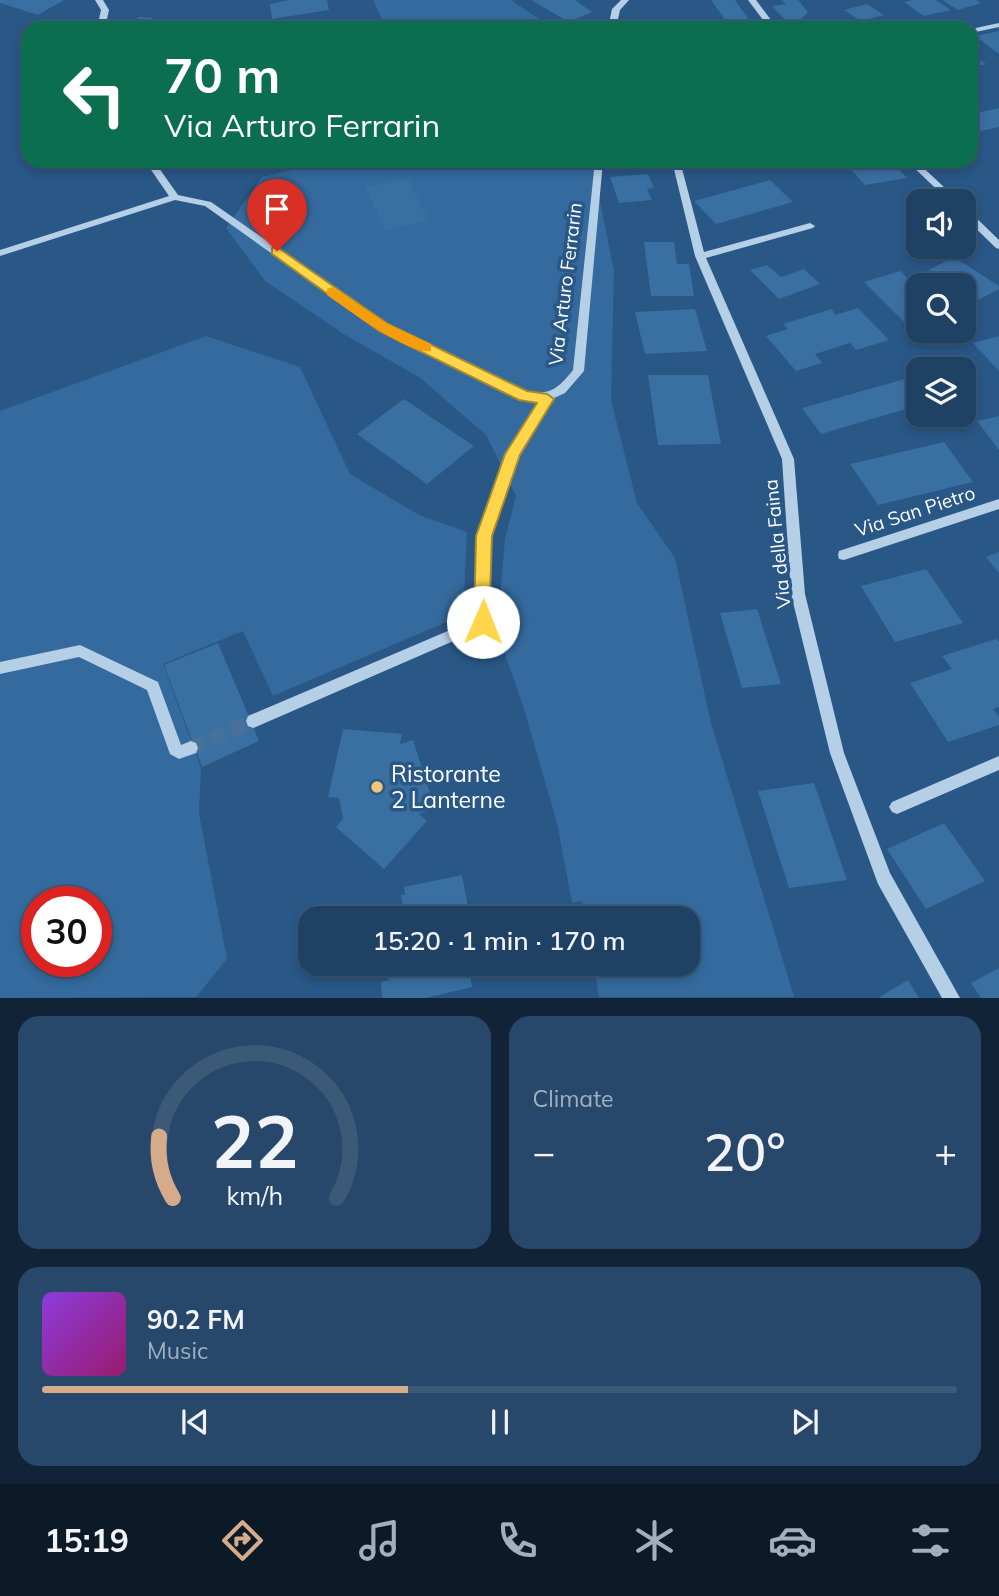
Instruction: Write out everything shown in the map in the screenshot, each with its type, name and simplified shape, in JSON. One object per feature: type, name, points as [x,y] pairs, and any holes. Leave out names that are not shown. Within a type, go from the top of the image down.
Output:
[{"type":"street","points":[[99,0],[105,10],[103,21]]},
{"type":"street","points":[[613,21],[616,9],[625,0]]},
{"type":"street","points":[[752,0],[768,21]]},
{"type":"street","points":[[978,30],[999,25]]},
{"type":"street","points":[[154,168],[175,197]]},
{"type":"street","name":"Via Arturo Ferrarin","points":[[253,721],[483,622],[484,536],[513,454],[547,399],[565,388],[578,371],[598,168]]},
{"type":"street","name":"Via della Faina","points":[[678,168],[700,256],[788,459],[798,594],[837,753],[884,878],[952,998]]},
{"type":"street","points":[[919,168],[941,189]]},
{"type":"street","points":[[0,253],[175,197],[208,204],[383,327],[524,396],[547,399]]},
{"type":"street","points":[[976,223],[999,246]]},
{"type":"street","points":[[700,256],[810,226]]},
{"type":"street","name":"Via San Pietro","points":[[844,555],[999,505]]},
{"type":"street","points":[[0,668],[71,652],[87,653],[151,684],[175,749],[179,752],[191,748]]},
{"type":"street","points":[[897,807],[999,763]]},
{"type":"shaded area","points":[[373,0],[511,0],[542,21],[383,21]]},
{"type":"shaded area","points":[[300,168],[593,168],[614,271],[611,400],[637,503],[675,558],[711,723],[794,997],[599,997],[596,976],[700,976],[700,906],[583,906],[582,901],[572,903],[557,823],[524,709],[497,631],[505,539],[516,496],[486,435],[419,377],[345,335],[265,281],[226,228],[262,177]]},
{"type":"shaded area","points":[[206,336],[300,367],[350,474],[419,515],[467,532],[463,615],[273,696],[243,631],[163,664],[201,768],[199,813],[227,959],[196,997],[0,998],[0,411]]},
{"type":"building","points":[[0,0],[64,0],[38,15],[0,3]]},
{"type":"building","points":[[289,0],[327,0],[329,10],[272,19],[270,4]]},
{"type":"building","points":[[531,0],[575,0],[592,12],[567,21]]},
{"type":"building","points":[[711,0],[735,0],[750,21],[726,21]]},
{"type":"building","points":[[782,0],[798,0],[808,12],[801,19],[803,21],[786,21],[772,6],[786,4]]},
{"type":"building","points":[[936,0],[951,10],[924,16],[904,2]]},
{"type":"building","points":[[942,0],[976,0],[981,3],[958,10]]},
{"type":"building","points":[[867,4],[884,15],[861,21],[844,10]]},
{"type":"building","points":[[138,17],[153,18],[151,21],[135,21]]},
{"type":"building","points":[[999,31],[999,54],[978,38],[978,35]]},
{"type":"building","points":[[999,108],[999,127],[978,132],[978,112]]},
{"type":"building","points":[[850,168],[898,168],[907,178],[865,185]]},
{"type":"building","points":[[648,174],[654,188],[647,189],[652,200],[619,203],[610,177]]},
{"type":"building","points":[[408,179],[429,221],[385,230],[365,187]]},
{"type":"building","points":[[770,180],[793,202],[716,224],[694,201]]},
{"type":"building","points":[[644,242],[674,242],[677,264],[689,264],[694,296],[651,296]]},
{"type":"building","points":[[950,259],[957,259],[999,286],[999,289],[976,301],[976,273],[934,273],[929,270]]},
{"type":"building","points":[[767,265],[781,277],[804,269],[820,284],[779,299],[750,270]]},
{"type":"building","points":[[900,271],[906,277],[906,324],[864,282]]},
{"type":"building","points":[[858,308],[889,340],[856,350],[850,343],[815,354],[822,363],[796,371],[766,336],[788,329],[783,324],[832,309],[835,315]]},
{"type":"building","points":[[695,309],[707,351],[645,354],[635,312]]},
{"type":"building","points":[[999,336],[999,371],[973,343]]},
{"type":"building","points":[[648,375],[708,375],[721,444],[658,445]]},
{"type":"building","points":[[906,379],[906,409],[821,434],[802,408]]},
{"type":"building","points":[[404,399],[474,446],[427,484],[357,434]]},
{"type":"building","points":[[999,416],[999,450],[977,421]]},
{"type":"building","points":[[944,442],[973,482],[878,505],[850,464]]},
{"type":"building","points":[[999,552],[999,573],[986,557]]},
{"type":"building","points":[[926,569],[963,623],[895,642],[861,586]]},
{"type":"building","points":[[757,609],[781,684],[742,688],[720,613]]},
{"type":"building","points":[[996,639],[999,642],[999,707],[993,709],[999,717],[999,725],[948,742],[910,683],[952,669],[942,656]]},
{"type":"building","points":[[218,643],[259,741],[202,767],[164,665]]},
{"type":"building","points":[[343,729],[402,734],[400,744],[413,740],[435,808],[419,814],[427,821],[384,869],[336,827],[343,819],[339,798],[328,797]]},
{"type":"building","points":[[814,783],[847,880],[789,888],[758,791]]},
{"type":"building","points":[[944,823],[985,881],[926,909],[887,849]]},
{"type":"building","points":[[462,875],[468,906],[403,906],[401,895],[405,895],[404,887]]},
{"type":"building","points":[[999,968],[999,998],[981,998],[971,983]]},
{"type":"building","points":[[388,976],[470,976],[472,987],[426,998],[382,998],[381,982],[389,980]]},
{"type":"building","points":[[908,980],[919,998],[878,998]]},
{"type":"tunnel","points":[[191,748],[253,721]]},
{"type":"slow traffic","points":[[332,292],[383,327],[426,348]]},
{"type":"place","name":"Ristorante 2 Lanterne","points":[[377,787]]},
{"type":"route","points":[[277,251],[383,327],[524,396],[547,399],[513,454],[484,536],[483,622]]}]
